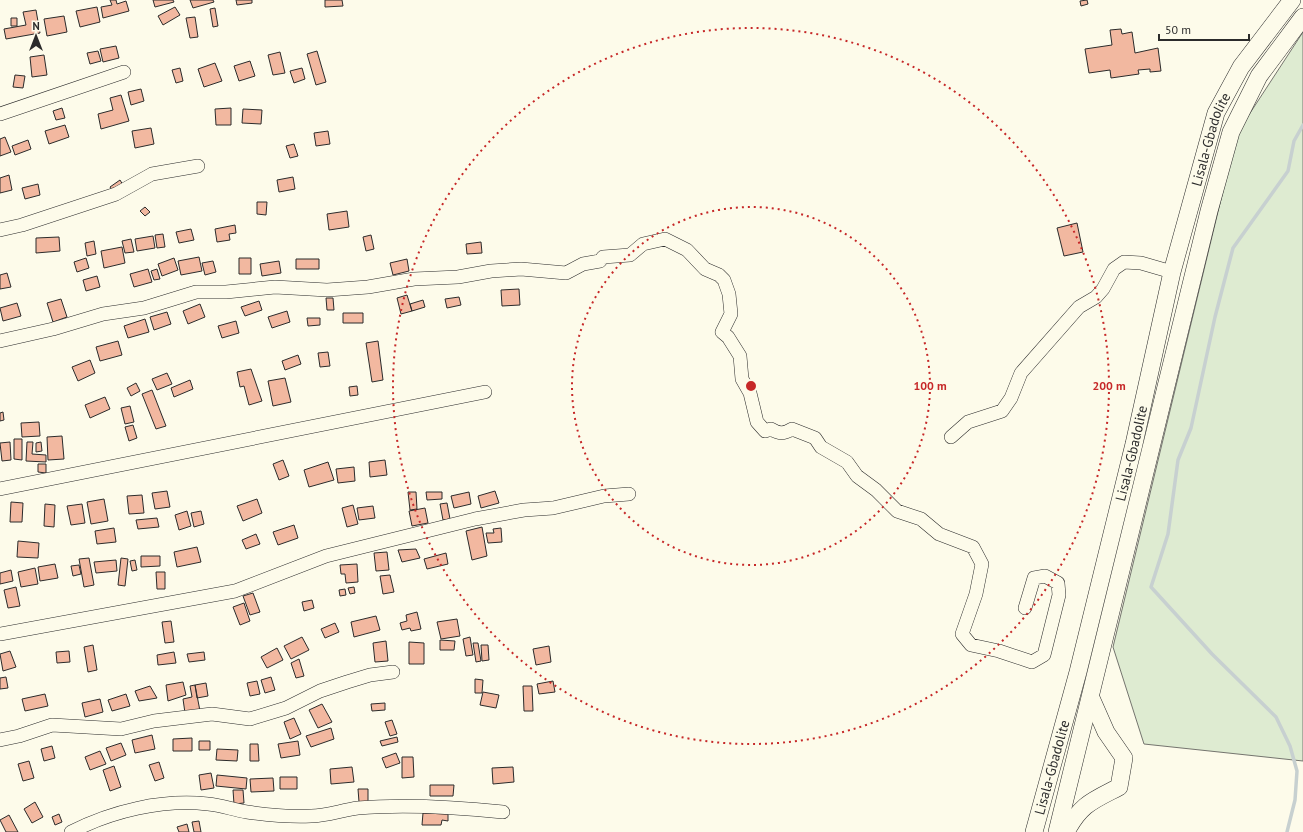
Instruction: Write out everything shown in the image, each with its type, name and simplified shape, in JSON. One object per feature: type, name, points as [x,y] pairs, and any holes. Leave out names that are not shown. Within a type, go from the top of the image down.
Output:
[{"type":"main road","name":"Lisala-Gbadolite","points":[[1034,832],[1078,672],[1134,444],[1172,272],[1216,113],[1241,67],[1292,0]]},
{"type":"main road","name":"Lisala-Gbadolite","points":[[1057,832],[1209,211],[1231,132],[1259,76],[1303,17]]},
{"type":"main road","points":[[1066,832],[1076,814],[1090,802],[1120,787],[1124,758],[1103,726],[1091,698]]},
{"type":"street","points":[[0,114],[124,72]]},
{"type":"street","points":[[0,230],[22,225],[116,194],[152,174],[198,166]]},
{"type":"street","points":[[0,341],[53,329],[103,314],[144,308],[196,292],[226,292],[275,287],[327,290],[361,288],[414,279],[458,277],[491,271],[521,269],[566,273],[583,264],[600,261],[603,257],[630,255],[643,244],[665,240],[687,250],[705,269],[719,274],[724,280],[729,294],[731,314],[722,332],[728,336],[740,356],[742,379],[750,393],[757,422],[765,431],[771,429],[778,433],[786,433],[792,429],[815,438],[821,447],[847,462],[857,476],[876,490],[897,511],[921,519],[939,534],[973,547],[982,564],[976,594],[962,634],[971,645],[999,651],[1032,662],[1044,655],[1059,595],[1058,583],[1045,576],[1034,578],[1025,608]]},
{"type":"street","points":[[951,437],[968,422],[1002,411],[1011,398],[1021,373],[1079,307],[1096,297],[1103,289],[1114,269],[1124,262],[1141,263],[1172,272]]},
{"type":"street","points":[[0,489],[485,392]]},
{"type":"street","points":[[0,634],[235,591],[326,556],[475,519],[524,510],[553,508],[604,496],[629,494]]},
{"type":"street","points":[[0,740],[19,736],[52,725],[121,729],[154,721],[212,714],[250,719],[286,708],[320,691],[347,682],[370,675],[393,672]]},
{"type":"street","points":[[70,832],[122,813],[162,804],[209,804],[247,812],[287,816],[323,816],[338,811],[359,808],[409,806],[446,806],[503,812]]},
{"type":"green space","points":[[1303,32],[1303,761],[1144,744],[1113,647],[1237,133]]},
{"type":"building","points":[[110,0],[116,0],[117,4],[126,1],[129,11],[103,18],[101,7],[112,5]]},
{"type":"building","points":[[153,0],[173,0],[174,2],[155,7]]},
{"type":"building","points":[[190,0],[213,0],[214,2],[193,8]]},
{"type":"building","points":[[236,0],[252,0],[252,3],[237,5]]},
{"type":"building","points":[[325,0],[342,0],[343,6],[325,7]]},
{"type":"building","points":[[1087,0],[1088,4],[1081,6],[1080,1]]},
{"type":"building","points":[[97,7],[100,22],[80,27],[76,11]]},
{"type":"building","points":[[175,7],[180,15],[163,25],[158,16]]},
{"type":"building","points":[[215,8],[218,26],[213,27],[210,9]]},
{"type":"building","points":[[36,10],[40,33],[6,39],[4,29],[26,25],[23,12]]},
{"type":"building","points":[[64,16],[67,32],[47,36],[44,19]]},
{"type":"building","points":[[195,17],[198,37],[190,38],[186,18]]},
{"type":"building","points":[[11,18],[17,18],[17,26],[11,26]]},
{"type":"building","points":[[1121,29],[1122,34],[1132,32],[1135,53],[1158,48],[1161,71],[1150,72],[1150,69],[1138,70],[1139,74],[1111,78],[1110,70],[1089,73],[1085,49],[1112,45],[1110,30]]},
{"type":"building","points":[[116,46],[119,58],[103,62],[100,49]]},
{"type":"building","points":[[98,51],[101,61],[90,64],[87,53]]},
{"type":"building","points":[[317,51],[326,82],[316,85],[307,54]]},
{"type":"building","points":[[280,52],[285,73],[273,75],[268,55]]},
{"type":"building","points":[[44,55],[47,75],[32,77],[30,57]]},
{"type":"building","points":[[250,61],[255,76],[239,81],[234,66]]},
{"type":"building","points":[[215,63],[222,81],[204,87],[198,69]]},
{"type":"building","points":[[180,68],[183,81],[176,83],[172,70]]},
{"type":"building","points":[[302,68],[305,79],[294,83],[290,71]]},
{"type":"building","points":[[15,75],[25,76],[23,88],[13,87]]},
{"type":"building","points":[[141,89],[144,101],[131,105],[128,92]]},
{"type":"building","points":[[121,95],[129,121],[101,129],[98,114],[113,110],[110,98]]},
{"type":"building","points":[[62,108],[65,118],[56,120],[53,111]]},
{"type":"building","points":[[231,108],[231,125],[216,125],[215,109]]},
{"type":"building","points":[[243,109],[262,110],[261,124],[242,123]]},
{"type":"building","points":[[65,125],[69,137],[49,144],[45,131]]},
{"type":"building","points":[[151,128],[154,144],[135,148],[132,131]]},
{"type":"building","points":[[328,131],[330,144],[316,146],[314,133]]},
{"type":"building","points":[[5,137],[11,152],[0,156],[0,139]]},
{"type":"building","points":[[28,140],[31,149],[15,155],[12,146]]},
{"type":"building","points":[[294,144],[298,156],[290,158],[286,146]]},
{"type":"building","points":[[9,175],[12,190],[0,193],[0,178]]},
{"type":"building","points":[[293,177],[295,189],[279,192],[277,180]]},
{"type":"building","points":[[120,180],[123,185],[113,192],[110,187]]},
{"type":"building","points":[[38,184],[40,195],[25,199],[22,188]]},
{"type":"building","points":[[257,202],[267,202],[266,215],[257,214]]},
{"type":"building","points":[[145,207],[150,212],[145,216],[140,211]]},
{"type":"building","points":[[347,211],[349,227],[329,230],[327,214]]},
{"type":"building","points":[[1077,223],[1083,252],[1064,256],[1057,228]]},
{"type":"building","points":[[235,225],[236,233],[229,234],[230,240],[217,242],[215,229]]},
{"type":"building","points":[[191,229],[194,240],[179,243],[176,232]]},
{"type":"building","points":[[163,234],[165,247],[157,248],[155,235]]},
{"type":"building","points":[[371,235],[374,249],[366,251],[363,237]]},
{"type":"building","points":[[153,236],[155,248],[137,251],[135,239]]},
{"type":"building","points":[[59,237],[60,251],[36,253],[36,238]]},
{"type":"building","points":[[131,239],[134,252],[125,253],[122,241]]},
{"type":"building","points":[[94,241],[96,254],[87,256],[85,243]]},
{"type":"building","points":[[481,242],[482,253],[467,254],[466,244]]},
{"type":"building","points":[[122,247],[125,263],[104,268],[101,251]]},
{"type":"building","points":[[199,257],[202,271],[181,275],[178,261]]},
{"type":"building","points":[[86,258],[89,268],[77,272],[74,262]]},
{"type":"building","points":[[174,258],[178,270],[162,276],[158,264]]},
{"type":"building","points":[[239,258],[251,258],[251,274],[239,274]]},
{"type":"building","points":[[296,259],[319,259],[319,269],[296,269]]},
{"type":"building","points":[[407,259],[409,271],[393,275],[390,263]]},
{"type":"building","points":[[213,261],[216,272],[205,275],[202,263]]},
{"type":"building","points":[[279,261],[281,273],[262,276],[260,264]]},
{"type":"building","points":[[148,269],[152,282],[134,287],[130,274]]},
{"type":"building","points":[[157,269],[160,279],[154,280],[151,271]]},
{"type":"building","points":[[7,273],[11,287],[0,289],[0,275]]},
{"type":"building","points":[[97,276],[100,287],[86,291],[83,280]]},
{"type":"building","points":[[519,289],[520,305],[502,306],[501,290]]},
{"type":"building","points":[[407,295],[412,311],[401,314],[397,298]]},
{"type":"building","points":[[459,297],[461,305],[447,308],[445,299]]},
{"type":"building","points":[[326,298],[333,298],[334,310],[327,310]]},
{"type":"building","points":[[61,299],[67,317],[53,322],[47,303]]},
{"type":"building","points":[[423,300],[425,307],[412,311],[410,304]]},
{"type":"building","points":[[259,301],[262,310],[245,316],[241,307]]},
{"type":"building","points":[[17,303],[21,316],[3,321],[0,308]]},
{"type":"building","points":[[200,304],[205,317],[188,324],[183,311]]},
{"type":"building","points":[[287,311],[290,322],[272,328],[268,317]]},
{"type":"building","points":[[167,312],[171,324],[154,330],[150,317]]},
{"type":"building","points":[[343,313],[363,313],[363,323],[343,323]]},
{"type":"building","points":[[307,318],[320,318],[320,325],[308,326]]},
{"type":"building","points":[[145,319],[149,332],[128,338],[124,326]]},
{"type":"building","points":[[236,321],[239,333],[222,338],[218,326]]},
{"type":"building","points":[[118,341],[122,355],[100,361],[96,347]]},
{"type":"building","points":[[378,341],[383,380],[372,382],[366,343]]},
{"type":"building","points":[[328,352],[330,366],[320,367],[318,353]]},
{"type":"building","points":[[298,355],[301,364],[285,370],[282,361]]},
{"type":"building","points":[[90,360],[95,373],[78,381],[72,367]]},
{"type":"building","points":[[251,369],[262,401],[249,405],[244,386],[240,387],[237,372]]},
{"type":"building","points":[[167,373],[172,384],[157,390],[152,379]]},
{"type":"building","points":[[285,378],[291,402],[273,406],[268,381]]},
{"type":"building","points":[[190,380],[193,389],[174,397],[171,388]]},
{"type":"building","points":[[136,383],[140,391],[131,396],[127,388]]},
{"type":"building","points":[[357,386],[358,395],[350,396],[349,387]]},
{"type":"building","points":[[152,390],[166,426],[156,429],[142,394]]},
{"type":"building","points":[[105,397],[110,409],[90,418],[85,405]]},
{"type":"building","points":[[130,406],[134,422],[125,424],[121,408]]},
{"type":"building","points":[[3,412],[4,420],[0,421],[0,413]]},
{"type":"building","points":[[39,422],[40,436],[22,437],[21,423]]},
{"type":"building","points":[[133,425],[137,438],[129,441],[125,427]]},
{"type":"building","points":[[62,436],[64,459],[48,460],[47,437]]},
{"type":"building","points":[[14,439],[22,439],[22,460],[14,459]]},
{"type":"building","points":[[10,442],[11,460],[2,461],[0,443]]},
{"type":"building","points":[[27,442],[33,442],[32,454],[46,455],[46,462],[26,461]]},
{"type":"building","points":[[41,442],[42,451],[36,452],[36,443]]},
{"type":"building","points":[[283,460],[289,476],[279,480],[273,464]]},
{"type":"building","points":[[385,460],[387,475],[370,477],[369,462]]},
{"type":"building","points":[[328,462],[334,480],[309,487],[304,470]]},
{"type":"building","points":[[38,464],[46,464],[46,473],[38,472]]},
{"type":"building","points":[[354,467],[355,481],[338,483],[336,469]]},
{"type":"building","points":[[167,491],[170,507],[155,509],[152,493]]},
{"type":"building","points":[[495,491],[499,503],[481,508],[478,496]]},
{"type":"building","points":[[408,492],[416,492],[417,509],[410,510]]},
{"type":"building","points":[[426,492],[442,492],[442,499],[427,500]]},
{"type":"building","points":[[469,492],[471,504],[454,508],[451,496]]},
{"type":"building","points":[[142,495],[144,513],[129,514],[127,496]]},
{"type":"building","points":[[104,499],[108,521],[91,524],[87,502]]},
{"type":"building","points":[[257,499],[262,513],[243,521],[237,506]]},
{"type":"building","points":[[11,502],[23,503],[22,522],[10,522]]},
{"type":"building","points":[[447,503],[450,519],[443,520],[440,504]]},
{"type":"building","points":[[45,504],[55,505],[54,527],[44,526]]},
{"type":"building","points":[[82,504],[85,523],[71,525],[67,506]]},
{"type":"building","points":[[353,505],[358,524],[347,527],[342,508]]},
{"type":"building","points":[[373,506],[375,518],[359,520],[357,508]]},
{"type":"building","points":[[425,508],[428,523],[412,526],[409,511]]},
{"type":"building","points":[[187,511],[191,526],[179,530],[175,515]]},
{"type":"building","points":[[201,511],[204,524],[194,527],[191,513]]},
{"type":"building","points":[[157,518],[159,527],[138,529],[136,520]]},
{"type":"building","points":[[294,525],[298,538],[278,545],[273,532]]},
{"type":"building","points":[[482,527],[487,556],[472,560],[466,531]]},
{"type":"building","points":[[114,528],[116,542],[97,544],[95,531]]},
{"type":"building","points":[[501,528],[502,542],[488,543],[486,533],[494,533],[493,529]]},
{"type":"building","points":[[256,534],[260,544],[246,549],[242,540]]},
{"type":"building","points":[[18,541],[39,543],[38,558],[17,557]]},
{"type":"building","points":[[197,547],[201,562],[177,567],[174,552]]},
{"type":"building","points":[[416,549],[420,558],[402,562],[398,550]]},
{"type":"building","points":[[387,552],[389,570],[376,571],[374,553]]},
{"type":"building","points":[[446,553],[448,564],[427,569],[424,559]]},
{"type":"building","points":[[141,556],[160,556],[160,566],[141,567]]},
{"type":"building","points":[[89,558],[94,585],[84,587],[79,559]]},
{"type":"building","points":[[121,558],[128,559],[125,586],[118,585]]},
{"type":"building","points":[[116,560],[117,571],[96,573],[94,562]]},
{"type":"building","points":[[135,560],[137,570],[132,571],[130,561]]},
{"type":"building","points":[[55,564],[58,578],[40,581],[38,567]]},
{"type":"building","points":[[357,564],[358,582],[346,583],[345,574],[341,574],[340,565]]},
{"type":"building","points":[[79,565],[81,574],[73,576],[71,566]]},
{"type":"building","points":[[35,568],[38,584],[21,587],[18,572]]},
{"type":"building","points":[[11,570],[13,581],[0,584],[0,573]]},
{"type":"building","points":[[156,572],[165,572],[165,589],[157,589]]},
{"type":"building","points":[[390,575],[394,592],[383,594],[380,576]]},
{"type":"building","points":[[16,587],[20,606],[8,608],[4,590]]},
{"type":"building","points":[[354,587],[355,593],[350,594],[348,588]]},
{"type":"building","points":[[345,589],[346,595],[340,596],[339,590]]},
{"type":"building","points":[[253,593],[260,612],[250,615],[243,596]]},
{"type":"building","points":[[312,600],[314,608],[304,611],[302,602]]},
{"type":"building","points":[[244,603],[250,621],[240,625],[233,607]]},
{"type":"building","points":[[417,612],[421,629],[411,631],[410,628],[402,630],[400,623],[407,621],[406,615]]},
{"type":"building","points":[[376,616],[380,630],[354,637],[351,622]]},
{"type":"building","points":[[457,619],[460,636],[441,639],[437,622]]},
{"type":"building","points":[[171,621],[174,642],[165,643],[162,622]]},
{"type":"building","points":[[335,623],[339,632],[325,638],[321,629]]},
{"type":"building","points":[[302,637],[309,650],[291,659],[284,646]]},
{"type":"building","points":[[470,637],[473,655],[466,656],[463,639]]},
{"type":"building","points":[[440,640],[455,641],[454,650],[440,650]]},
{"type":"building","points":[[386,641],[388,661],[375,662],[373,643]]},
{"type":"building","points":[[409,642],[424,643],[424,664],[409,664]]},
{"type":"building","points":[[473,643],[478,643],[481,661],[476,662]]},
{"type":"building","points":[[93,645],[97,670],[88,672],[84,647]]},
{"type":"building","points":[[481,645],[488,645],[489,660],[482,661]]},
{"type":"building","points":[[549,646],[551,662],[536,665],[533,649]]},
{"type":"building","points":[[277,648],[283,660],[267,668],[261,657]]},
{"type":"building","points":[[10,651],[16,667],[3,671],[0,654]]},
{"type":"building","points":[[69,651],[70,662],[57,663],[56,652]]},
{"type":"building","points":[[174,652],[176,663],[158,665],[157,655]]},
{"type":"building","points":[[204,652],[205,660],[189,662],[187,654]]},
{"type":"building","points":[[299,659],[304,676],[296,678],[291,663]]},
{"type":"building","points":[[6,677],[8,688],[0,689],[0,678]]},
{"type":"building","points":[[271,677],[275,690],[265,693],[261,680]]},
{"type":"building","points":[[475,679],[483,680],[482,693],[475,693]]},
{"type":"building","points":[[257,681],[260,694],[250,696],[247,683]]},
{"type":"building","points":[[553,681],[555,692],[539,694],[537,684]]},
{"type":"building","points":[[183,682],[186,695],[168,701],[166,685]]},
{"type":"building","points":[[206,683],[208,696],[197,698],[195,685]]},
{"type":"building","points":[[195,685],[200,711],[185,713],[183,699],[192,697],[190,686]]},
{"type":"building","points":[[150,686],[157,698],[139,701],[135,691]]},
{"type":"building","points":[[523,686],[532,686],[533,711],[524,711]]},
{"type":"building","points":[[483,692],[499,695],[496,708],[480,705]]},
{"type":"building","points":[[45,694],[48,706],[25,711],[22,699]]},
{"type":"building","points":[[126,694],[130,706],[112,711],[108,700]]},
{"type":"building","points":[[100,699],[103,712],[85,717],[82,703]]},
{"type":"building","points":[[385,703],[385,710],[372,711],[371,704]]},
{"type":"building","points":[[322,704],[332,722],[318,728],[309,710]]},
{"type":"building","points":[[294,718],[301,734],[290,739],[284,722]]},
{"type":"building","points":[[392,720],[397,734],[390,736],[385,722]]},
{"type":"building","points":[[331,728],[334,739],[311,747],[306,736]]},
{"type":"building","points":[[152,735],[155,749],[135,753],[132,740]]},
{"type":"building","points":[[397,737],[398,742],[382,746],[380,741]]},
{"type":"building","points":[[192,738],[192,751],[173,751],[173,739]]},
{"type":"building","points":[[199,741],[210,741],[210,750],[199,750]]},
{"type":"building","points":[[298,741],[300,755],[281,758],[278,744]]},
{"type":"building","points":[[121,743],[126,755],[111,761],[106,748]]},
{"type":"building","points":[[250,744],[258,744],[259,761],[250,761]]},
{"type":"building","points":[[52,746],[55,758],[44,761],[41,749]]},
{"type":"building","points":[[217,749],[238,750],[237,761],[216,760]]},
{"type":"building","points":[[100,751],[106,764],[90,770],[85,757]]},
{"type":"building","points":[[396,753],[400,763],[386,768],[382,758]]},
{"type":"building","points":[[402,757],[413,757],[414,777],[402,778]]},
{"type":"building","points":[[29,761],[34,778],[23,781],[18,764]]},
{"type":"building","points":[[159,762],[164,778],[155,781],[149,765]]},
{"type":"building","points":[[114,766],[121,787],[110,791],[103,770]]},
{"type":"building","points":[[352,767],[354,782],[331,784],[330,769]]},
{"type":"building","points":[[513,767],[514,782],[493,784],[492,768]]},
{"type":"building","points":[[211,773],[214,788],[201,790],[199,775]]},
{"type":"building","points":[[217,775],[247,778],[246,789],[216,786]]},
{"type":"building","points":[[280,777],[297,777],[297,789],[280,789]]},
{"type":"building","points":[[273,778],[274,791],[251,792],[250,779]]},
{"type":"building","points":[[430,785],[454,785],[453,796],[430,796]]},
{"type":"building","points":[[358,789],[368,789],[368,802],[359,802]]},
{"type":"building","points":[[233,790],[243,790],[244,803],[234,804]]},
{"type":"building","points":[[35,802],[43,817],[32,823],[24,809]]},
{"type":"building","points":[[423,813],[448,814],[448,821],[442,820],[441,825],[422,825]]},
{"type":"building","points":[[59,814],[62,822],[55,825],[52,817]]},
{"type":"building","points":[[9,815],[18,832],[6,832],[0,820]]},
{"type":"building","points":[[199,821],[201,832],[194,832],[192,822]]},
{"type":"building","points":[[187,824],[189,832],[179,832],[177,827]]},
{"type":"waterway","points":[[1287,832],[1295,800],[1297,771],[1290,746],[1276,717],[1212,654],[1151,587],[1168,534],[1178,460],[1191,428],[1215,317],[1233,248],[1288,171],[1294,141],[1303,125]]}]
